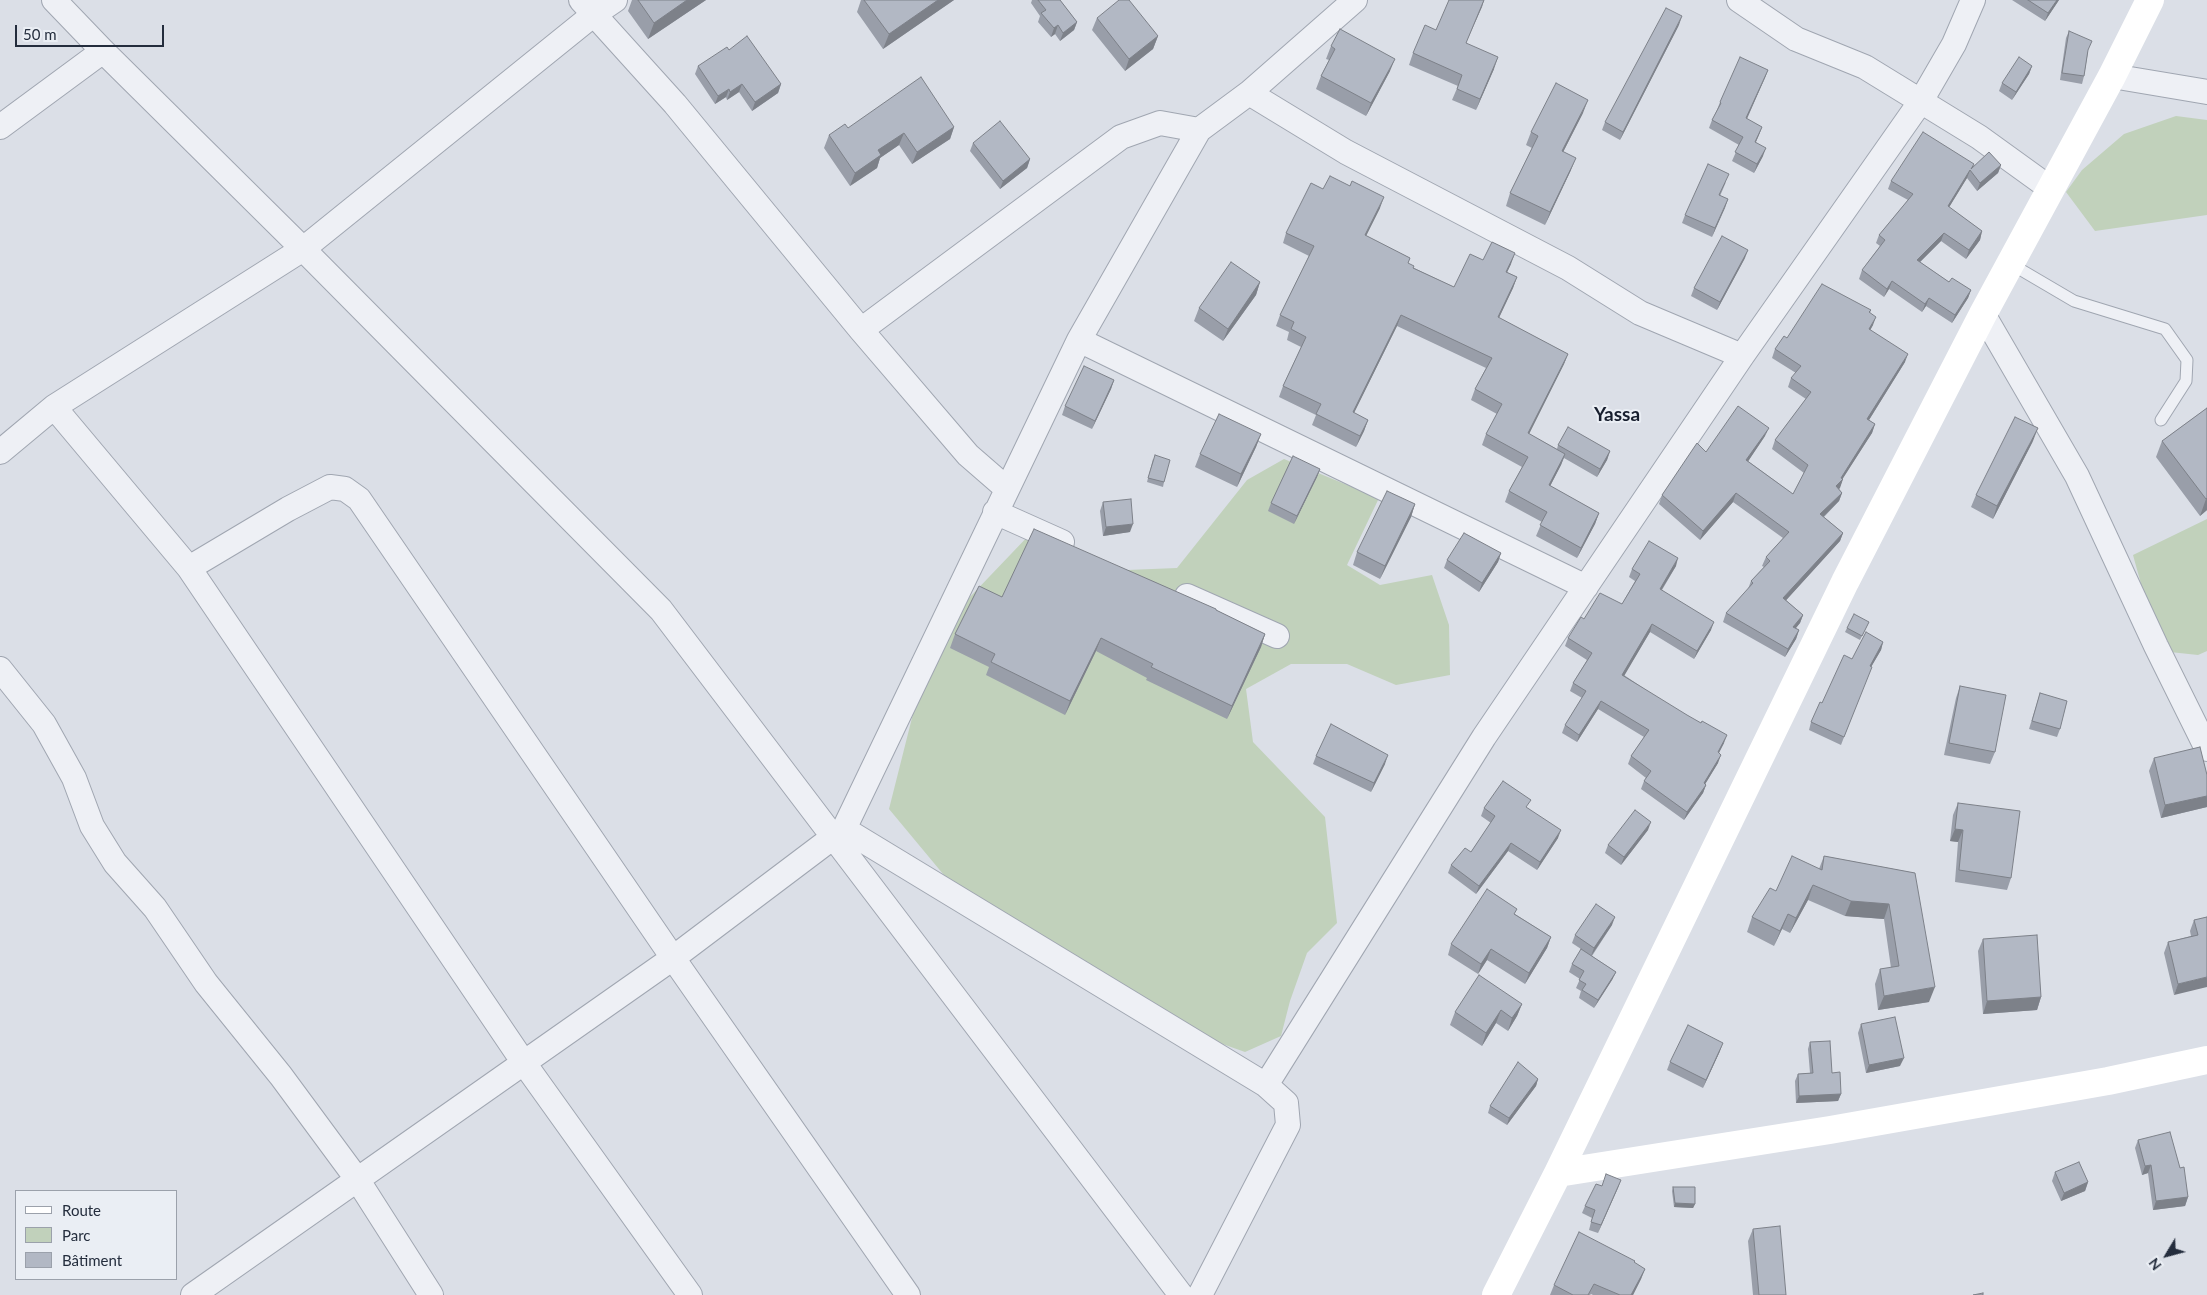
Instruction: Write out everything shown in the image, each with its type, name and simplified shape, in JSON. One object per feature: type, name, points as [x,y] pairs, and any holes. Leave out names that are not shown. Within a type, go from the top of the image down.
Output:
[{"type":"main road","points":[[1496,1295],[1558,1173],[1845,582],[1983,314],[2112,76],[2150,0]]},
{"type":"main road","points":[[1558,1173],[1820,1132],[2080,1086],[2207,1060]]},
{"type":"street","points":[[54,0],[661,610],[838,833],[1181,1295]]},
{"type":"street","points":[[0,452],[54,407],[303,249],[587,8],[615,0]]},
{"type":"street","points":[[193,1295],[673,958],[838,833],[964,580],[1006,488],[1079,340],[1199,130],[1249,93],[1355,0]]},
{"type":"street","points":[[1739,0],[1796,39],[1865,66],[1979,137],[2051,189]]},
{"type":"street","points":[[1266,1084],[1478,745],[1742,356],[1921,101],[1954,44],[1973,0]]},
{"type":"street","points":[[587,8],[675,104],[968,455],[1006,488]]},
{"type":"street","points":[[0,127],[103,51]]},
{"type":"street","points":[[2112,76],[2207,92]]},
{"type":"street","points":[[1249,93],[1346,152],[1568,268],[1640,313],[1742,356]]},
{"type":"street","points":[[862,330],[1121,137],[1160,123],[1199,130]]},
{"type":"street","points":[[1983,314],[2077,476],[2156,646],[2207,749]]},
{"type":"street","points":[[1079,340],[1586,587]]},
{"type":"street","points":[[54,407],[189,568],[524,1063],[690,1295]]},
{"type":"street","points":[[189,568],[288,509],[330,487],[345,489],[358,499],[673,958],[908,1295]]},
{"type":"street","points":[[995,512],[1083,551]]},
{"type":"street","points":[[1171,589],[1276,636]]},
{"type":"street","points":[[0,668],[44,724],[74,778],[92,826],[115,863],[155,908],[206,983],[282,1076],[356,1179],[431,1295]]},
{"type":"street","points":[[838,833],[1266,1084],[1286,1103],[1288,1125],[1200,1295]]},
{"type":"lane","points":[[2011,264],[2074,301],[2165,329],[2187,360],[2186,382],[2162,420]]},
{"type":"green space","points":[[2176,116],[2207,120],[2207,215],[2095,231],[2066,192],[2082,170],[2124,134]]},
{"type":"green space","points":[[1284,459],[1379,498],[1347,565],[1380,585],[1432,575],[1449,625],[1450,675],[1396,685],[1347,664],[1291,664],[1246,689],[1253,742],[1325,817],[1337,923],[1307,953],[1290,1001],[1281,1036],[1245,1052],[1183,1030],[958,892],[889,809],[915,706],[968,599],[1032,532],[1127,570],[1177,568],[1247,480]]},
{"type":"green space","points":[[2207,519],[2207,651],[2198,655],[2170,652],[2146,602],[2133,555]]},
{"type":"building","points":[[638,0],[687,0],[654,23]]},
{"type":"building","points":[[864,0],[938,0],[889,34]]},
{"type":"building","points":[[1038,0],[1060,0],[1077,22],[1063,33],[1058,25],[1054,28],[1041,13],[1046,10]]},
{"type":"building","points":[[1119,0],[1129,0],[1158,36],[1129,59],[1097,18]]},
{"type":"building","points":[[1449,0],[1484,0],[1466,43],[1498,57],[1480,99],[1457,89],[1462,75],[1413,53],[1425,25],[1436,30]]},
{"type":"building","points":[[2028,0],[2057,0],[2048,13]]},
{"type":"building","points":[[1666,8],[1682,16],[1623,132],[1605,122]]},
{"type":"building","points":[[1340,29],[1395,59],[1371,103],[1321,76],[1335,49],[1331,46]]},
{"type":"building","points":[[2069,31],[2092,41],[2088,50],[2084,76],[2062,73]]},
{"type":"building","points":[[747,36],[781,84],[755,102],[742,84],[730,92],[729,89],[718,96],[698,66],[727,47],[729,50]]},
{"type":"building","points":[[1740,57],[1768,70],[1746,118],[1762,127],[1755,142],[1766,148],[1757,164],[1735,152],[1743,137],[1712,120]]},
{"type":"building","points":[[2019,57],[2032,66],[2016,92],[2002,83]]},
{"type":"building","points":[[921,77],[954,127],[917,152],[904,133],[878,150],[881,155],[855,173],[829,135],[845,124],[848,128]]},
{"type":"building","points":[[1556,83],[1588,100],[1562,151],[1576,158],[1550,212],[1510,193],[1538,136],[1531,132]]},
{"type":"building","points":[[1000,121],[1030,159],[1003,181],[973,143]]},
{"type":"building","points":[[1923,132],[1974,164],[1971,169],[1989,152],[2001,165],[1980,183],[1970,170],[1948,206],[1982,231],[1969,250],[1944,233],[1917,260],[1949,282],[1952,278],[1971,290],[1955,315],[1929,298],[1925,304],[1892,281],[1887,289],[1862,270],[1885,240],[1879,235],[1913,194],[1891,181]]},
{"type":"building","points":[[1708,164],[1729,174],[1719,195],[1728,199],[1715,228],[1685,215]]},
{"type":"building","points":[[1330,176],[1350,186],[1352,181],[1384,197],[1365,235],[1410,258],[1408,263],[1414,266],[1413,268],[1454,287],[1470,254],[1483,260],[1492,242],[1515,253],[1506,272],[1517,277],[1498,317],[1568,354],[1528,433],[1565,454],[1549,485],[1599,513],[1581,548],[1540,525],[1547,512],[1509,491],[1528,457],[1486,434],[1502,404],[1475,389],[1492,358],[1401,315],[1353,412],[1368,420],[1360,436],[1316,414],[1321,404],[1283,386],[1306,337],[1291,329],[1294,322],[1280,315],[1314,246],[1286,233],[1311,183],[1323,189]]},
{"type":"building","points":[[1722,236],[1748,250],[1720,302],[1694,288]]},
{"type":"building","points":[[1231,262],[1260,282],[1228,329],[1199,308]]},
{"type":"building","points":[[1822,284],[1871,310],[1869,312],[1876,317],[1869,329],[1908,354],[1867,419],[1875,424],[1841,478],[1843,479],[1836,486],[1842,493],[1820,514],[1843,533],[1783,598],[1803,615],[1793,627],[1799,630],[1788,649],[1726,613],[1753,583],[1751,581],[1770,561],[1766,557],[1789,532],[1736,493],[1703,531],[1662,495],[1697,443],[1706,452],[1738,406],[1769,428],[1746,460],[1793,494],[1808,465],[1775,440],[1811,392],[1791,378],[1801,366],[1775,349],[1784,336],[1787,338]]},
{"type":"building","points":[[1084,366],[1114,380],[1095,421],[1065,406]]},
{"type":"building","points":[[2207,408],[2207,498],[2206,499],[2162,441]]},
{"type":"building","points":[[1219,414],[1261,434],[1241,474],[1200,454]]},
{"type":"building","points":[[2015,417],[2038,428],[1997,506],[1976,495]]},
{"type":"building","points":[[1568,427],[1610,451],[1600,469],[1558,445]]},
{"type":"building","points":[[1155,455],[1170,460],[1164,482],[1148,478]]},
{"type":"building","points":[[1293,456],[1320,469],[1297,516],[1271,503]]},
{"type":"building","points":[[1387,491],[1415,504],[1385,566],[1357,552]]},
{"type":"building","points":[[1131,499],[1133,524],[1106,527],[1103,502]]},
{"type":"building","points":[[1034,529],[1216,609],[1265,634],[1232,706],[1151,667],[1153,664],[1101,638],[1070,701],[991,662],[995,654],[955,634],[979,586],[1002,597]]},
{"type":"building","points":[[1464,533],[1501,553],[1482,583],[1447,560]]},
{"type":"building","points":[[1649,541],[1678,558],[1660,589],[1714,622],[1697,651],[1652,624],[1622,675],[1701,723],[1702,721],[1727,735],[1718,752],[1721,755],[1704,783],[1706,785],[1687,812],[1644,781],[1651,771],[1631,756],[1649,730],[1601,701],[1579,735],[1565,725],[1586,691],[1573,683],[1592,653],[1568,638],[1581,617],[1584,619],[1600,593],[1622,604],[1640,574],[1632,569]]},
{"type":"building","points":[[1854,614],[1869,622],[1862,636],[1847,628]]},
{"type":"building","points":[[1866,632],[1883,642],[1870,666],[1872,667],[1844,737],[1811,722],[1844,655],[1852,659]]},
{"type":"building","points":[[1960,686],[2006,695],[1995,752],[1949,743]]},
{"type":"building","points":[[2040,693],[2067,701],[2060,729],[2032,721]]},
{"type":"building","points":[[1331,724],[1388,755],[1374,783],[1316,756]]},
{"type":"building","points":[[2200,747],[2207,775],[2207,796],[2165,805],[2154,758]]},
{"type":"building","points":[[1503,781],[1531,800],[1526,807],[1561,830],[1540,862],[1511,843],[1479,886],[1451,865],[1465,848],[1471,852],[1495,816],[1484,808]]},
{"type":"building","points":[[1958,803],[2020,811],[2011,878],[1959,870],[1963,830],[1955,829]]},
{"type":"building","points":[[1635,810],[1651,822],[1624,857],[1608,845]]},
{"type":"building","points":[[1792,856],[1822,870],[1824,856],[1915,873],[1935,987],[1884,996],[1880,969],[1899,966],[1889,904],[1851,901],[1813,885],[1796,918],[1788,914],[1780,931],[1752,917],[1770,888],[1776,891]]},
{"type":"building","points":[[1487,889],[1517,909],[1514,914],[1551,937],[1529,973],[1491,949],[1481,964],[1451,944]]},
{"type":"building","points":[[1596,904],[1615,917],[1594,948],[1575,935]]},
{"type":"building","points":[[2207,917],[2207,977],[2178,984],[2168,942],[2198,935],[2194,920]]},
{"type":"building","points":[[2037,935],[2041,997],[1987,1001],[1983,939]]},
{"type":"building","points":[[1581,949],[1616,972],[1598,1000],[1582,990],[1586,984],[1579,980],[1584,971],[1572,964]]},
{"type":"building","points":[[1479,975],[1522,1004],[1512,1018],[1501,1010],[1486,1033],[1455,1012]]},
{"type":"building","points":[[1895,1017],[1904,1058],[1869,1065],[1861,1024]]},
{"type":"building","points":[[1688,1025],[1723,1043],[1706,1080],[1670,1062]]},
{"type":"building","points":[[1830,1041],[1832,1073],[1840,1072],[1841,1094],[1799,1096],[1798,1074],[1813,1073],[1810,1042]]},
{"type":"building","points":[[1518,1062],[1538,1079],[1509,1118],[1490,1106]]},
{"type":"building","points":[[2170,1132],[2180,1168],[2184,1167],[2188,1197],[2156,1201],[2151,1165],[2145,1166],[2138,1140]]},
{"type":"building","points":[[2079,1162],[2088,1182],[2064,1193],[2055,1172]]},
{"type":"building","points":[[1606,1174],[1621,1180],[1601,1225],[1591,1222],[1595,1210],[1585,1206],[1596,1184],[1602,1186]]},
{"type":"building","points":[[1673,1187],[1695,1187],[1695,1204],[1675,1203]]},
{"type":"building","points":[[1780,1226],[1786,1295],[1759,1295],[1753,1229]]},
{"type":"building","points":[[1579,1232],[1635,1261],[1645,1269],[1631,1295],[1620,1295],[1594,1284],[1588,1295],[1573,1295],[1554,1285]]},
{"type":"district","name":"Yassa","points":[[1617,415]]}]
